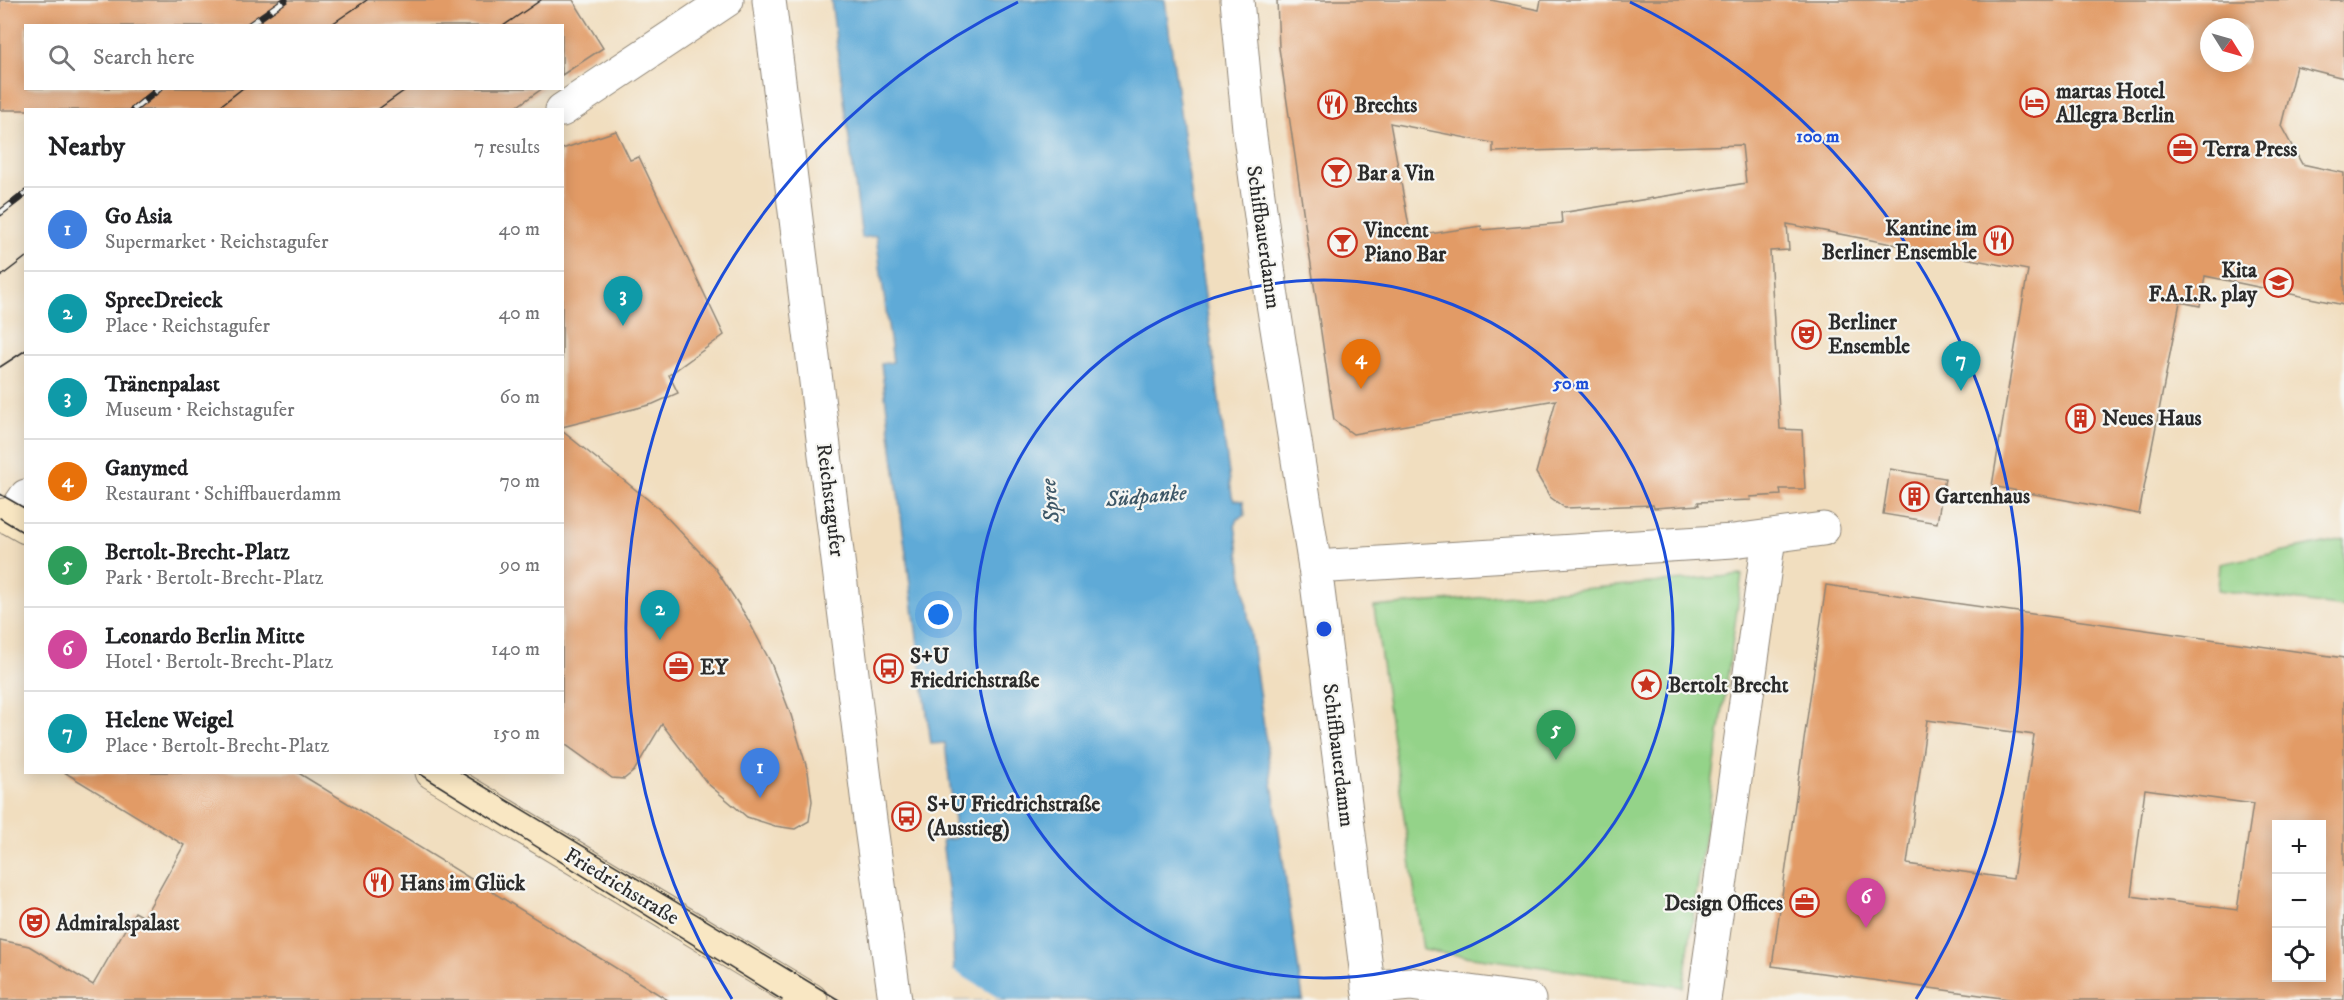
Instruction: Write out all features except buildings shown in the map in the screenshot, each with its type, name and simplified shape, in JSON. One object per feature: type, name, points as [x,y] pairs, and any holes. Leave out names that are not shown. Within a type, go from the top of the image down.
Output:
[{"type":"main road","name":"Friedrichstraße","points":[[435,774],[811,1000]]},
{"type":"street","points":[[564,109],[726,0]]},
{"type":"street","name":"Reichstagufer","points":[[770,0],[866,784],[895,1000]]},
{"type":"street","name":"Schiffbauerdamm","points":[[1237,0],[1250,140],[1315,567],[1369,994]]},
{"type":"street","points":[[1315,567],[1768,538],[1823,529]]},
{"type":"street","points":[[1704,1000],[1768,538]]},
{"type":"street","points":[[1369,994],[1410,984],[1529,1000]]},
{"type":"green space","points":[[2344,539],[2344,607],[2218,590],[2220,564]]},
{"type":"green space","points":[[1742,575],[1683,987],[1423,950],[1374,607]]},
{"type":"water","points":[[831,0],[1165,0],[1232,496],[1234,500],[1243,501],[1245,515],[1237,519],[1235,524],[1303,1000],[955,1000],[952,920],[942,840],[956,838],[945,743],[931,744],[881,364],[893,362],[876,236],[862,238]]},
{"type":"pier","points":[[951,969],[1002,1000],[952,1000]]},
{"type":"tram line","points":[[332,24],[367,0]]},
{"type":"tram line","points":[[506,24],[541,0]]},
{"type":"tram line","points":[[218,108],[240,90]]},
{"type":"tram line","points":[[380,108],[405,90]]},
{"type":"tram line","points":[[0,277],[24,259]]},
{"type":"tram line","points":[[0,367],[24,351]]},
{"type":"tram line","points":[[0,494],[24,508]]},
{"type":"tram line","points":[[0,518],[24,533]]},
{"type":"tram line","points":[[420,774],[782,1000]]},
{"type":"tram line","points":[[463,774],[839,1000]]},
{"type":"railway","points":[[251,24],[285,0]]},
{"type":"railway","points":[[135,108],[158,90]]},
{"type":"railway","points":[[0,213],[24,195]]},
{"type":"place","name":"martas Hotel Allegra Berlin","points":[[2035,103]]},
{"type":"place","name":"Brechts","points":[[1333,105]]},
{"type":"place","name":"Terra Press","points":[[2182,149]]},
{"type":"place","name":"Bar a Vin","points":[[1336,173]]},
{"type":"place","name":"Kantine im Berliner Ensemble","points":[[1998,240]]},
{"type":"place","name":"Vincent Piano Bar","points":[[1343,242]]},
{"type":"place","name":"Kita F.A.I.R. play","points":[[2278,282]]},
{"type":"place","name":"Tränenpalast","points":[[623,326]]},
{"type":"place","name":"Berliner Ensemble","points":[[1807,334]]},
{"type":"place","name":"Ganymed","points":[[1361,389]]},
{"type":"place","name":"Helene Weigel","points":[[1961,391]]},
{"type":"place","name":"Neues Haus","points":[[2081,418]]},
{"type":"place","name":"Gartenhaus","points":[[1914,496]]},
{"type":"place","name":"SpreeDreieck","points":[[660,640]]},
{"type":"place","name":"EY","points":[[679,667]]},
{"type":"place","name":"S+U Friedrichstraße","points":[[889,668]]},
{"type":"place","name":"Bertolt Brecht","points":[[1647,685]]},
{"type":"place","name":"Bertolt-Brecht-Platz","points":[[1556,760]]},
{"type":"place","name":"Go Asia","points":[[760,798]]},
{"type":"place","name":"S+U Friedrichstraße (Ausstieg)","points":[[906,816]]},
{"type":"place","name":"Hans im Glück","points":[[379,883]]},
{"type":"place","name":"Design Offices","points":[[1804,903]]},
{"type":"place","name":"Admiralspalast","points":[[35,923]]},
{"type":"place","name":"Leonardo Berlin Mitte","points":[[1866,928]]},
{"type":"water label","name":"Südpanke","points":[[1146,495]]},
{"type":"water label","name":"Spree","points":[[1049,501]]}]
